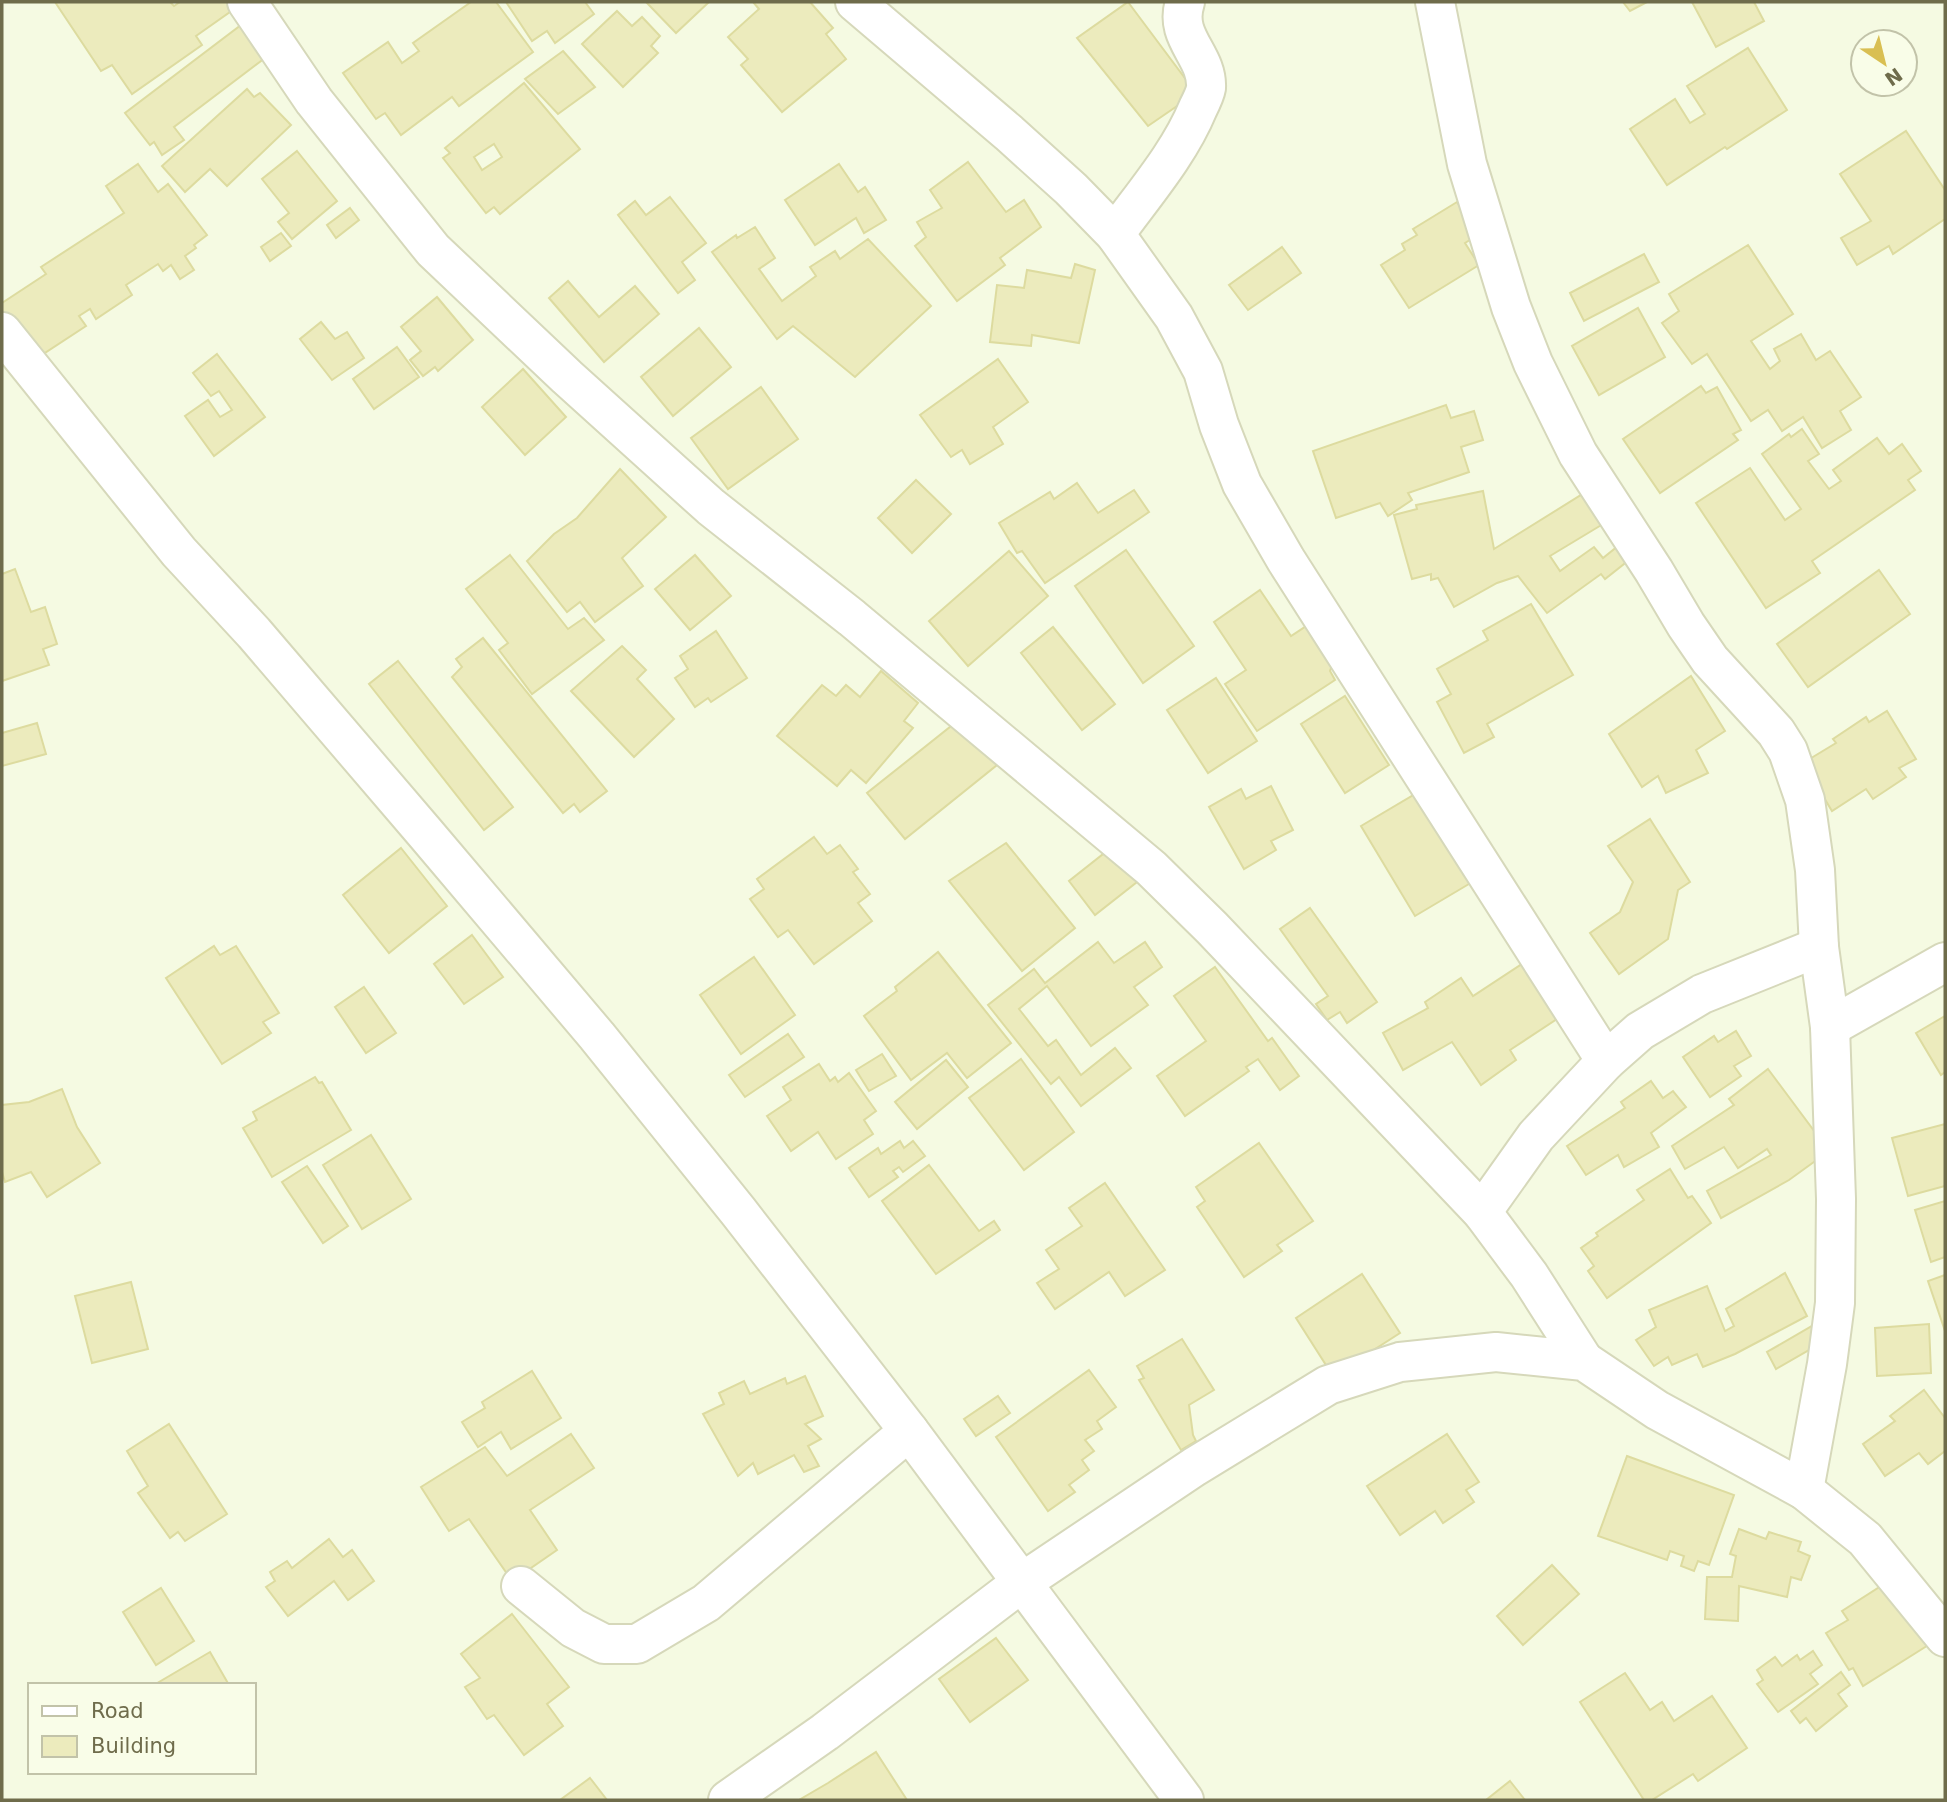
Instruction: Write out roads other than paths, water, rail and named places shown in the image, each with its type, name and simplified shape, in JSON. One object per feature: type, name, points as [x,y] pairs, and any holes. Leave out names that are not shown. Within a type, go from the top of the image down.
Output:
[{"type":"street","points":[[247,2],[314,101],[433,250],[567,377],[711,506],[852,618],[1150,868],[1231,948],[1482,1212],[1529,1275],[1584,1361],[1657,1410],[1804,1490],[1865,1539],[1945,1637]]},
{"type":"street","points":[[855,2],[1071,189],[1115,234],[1174,317],[1203,371],[1242,484],[1286,561],[1606,1061]]},
{"type":"street","points":[[1115,234],[1168,163],[1192,122],[1206,89],[1203,68],[1186,36],[1181,17],[1185,2]]},
{"type":"street","points":[[1435,2],[1467,164],[1511,307],[1533,363],[1578,454],[1686,625],[1710,660],[1776,732],[1788,751],[1805,800],[1815,870],[1819,947],[1830,1027],[1836,1199],[1835,1304],[1804,1490]]},
{"type":"street","points":[[2,332],[179,552],[254,633],[597,1036],[747,1222],[908,1431],[1184,1800]]},
{"type":"street","points":[[1482,1212],[1536,1136],[1606,1061],[1640,1031],[1702,994],[1819,947]]},
{"type":"street","points":[[1830,1027],[1945,962]]},
{"type":"street","points":[[728,1800],[825,1732],[1021,1583],[1194,1467],[1328,1385],[1400,1362],[1496,1352],[1584,1361]]},
{"type":"street","points":[[521,1586],[573,1628],[604,1644],[637,1644],[706,1603],[908,1431]]}]
